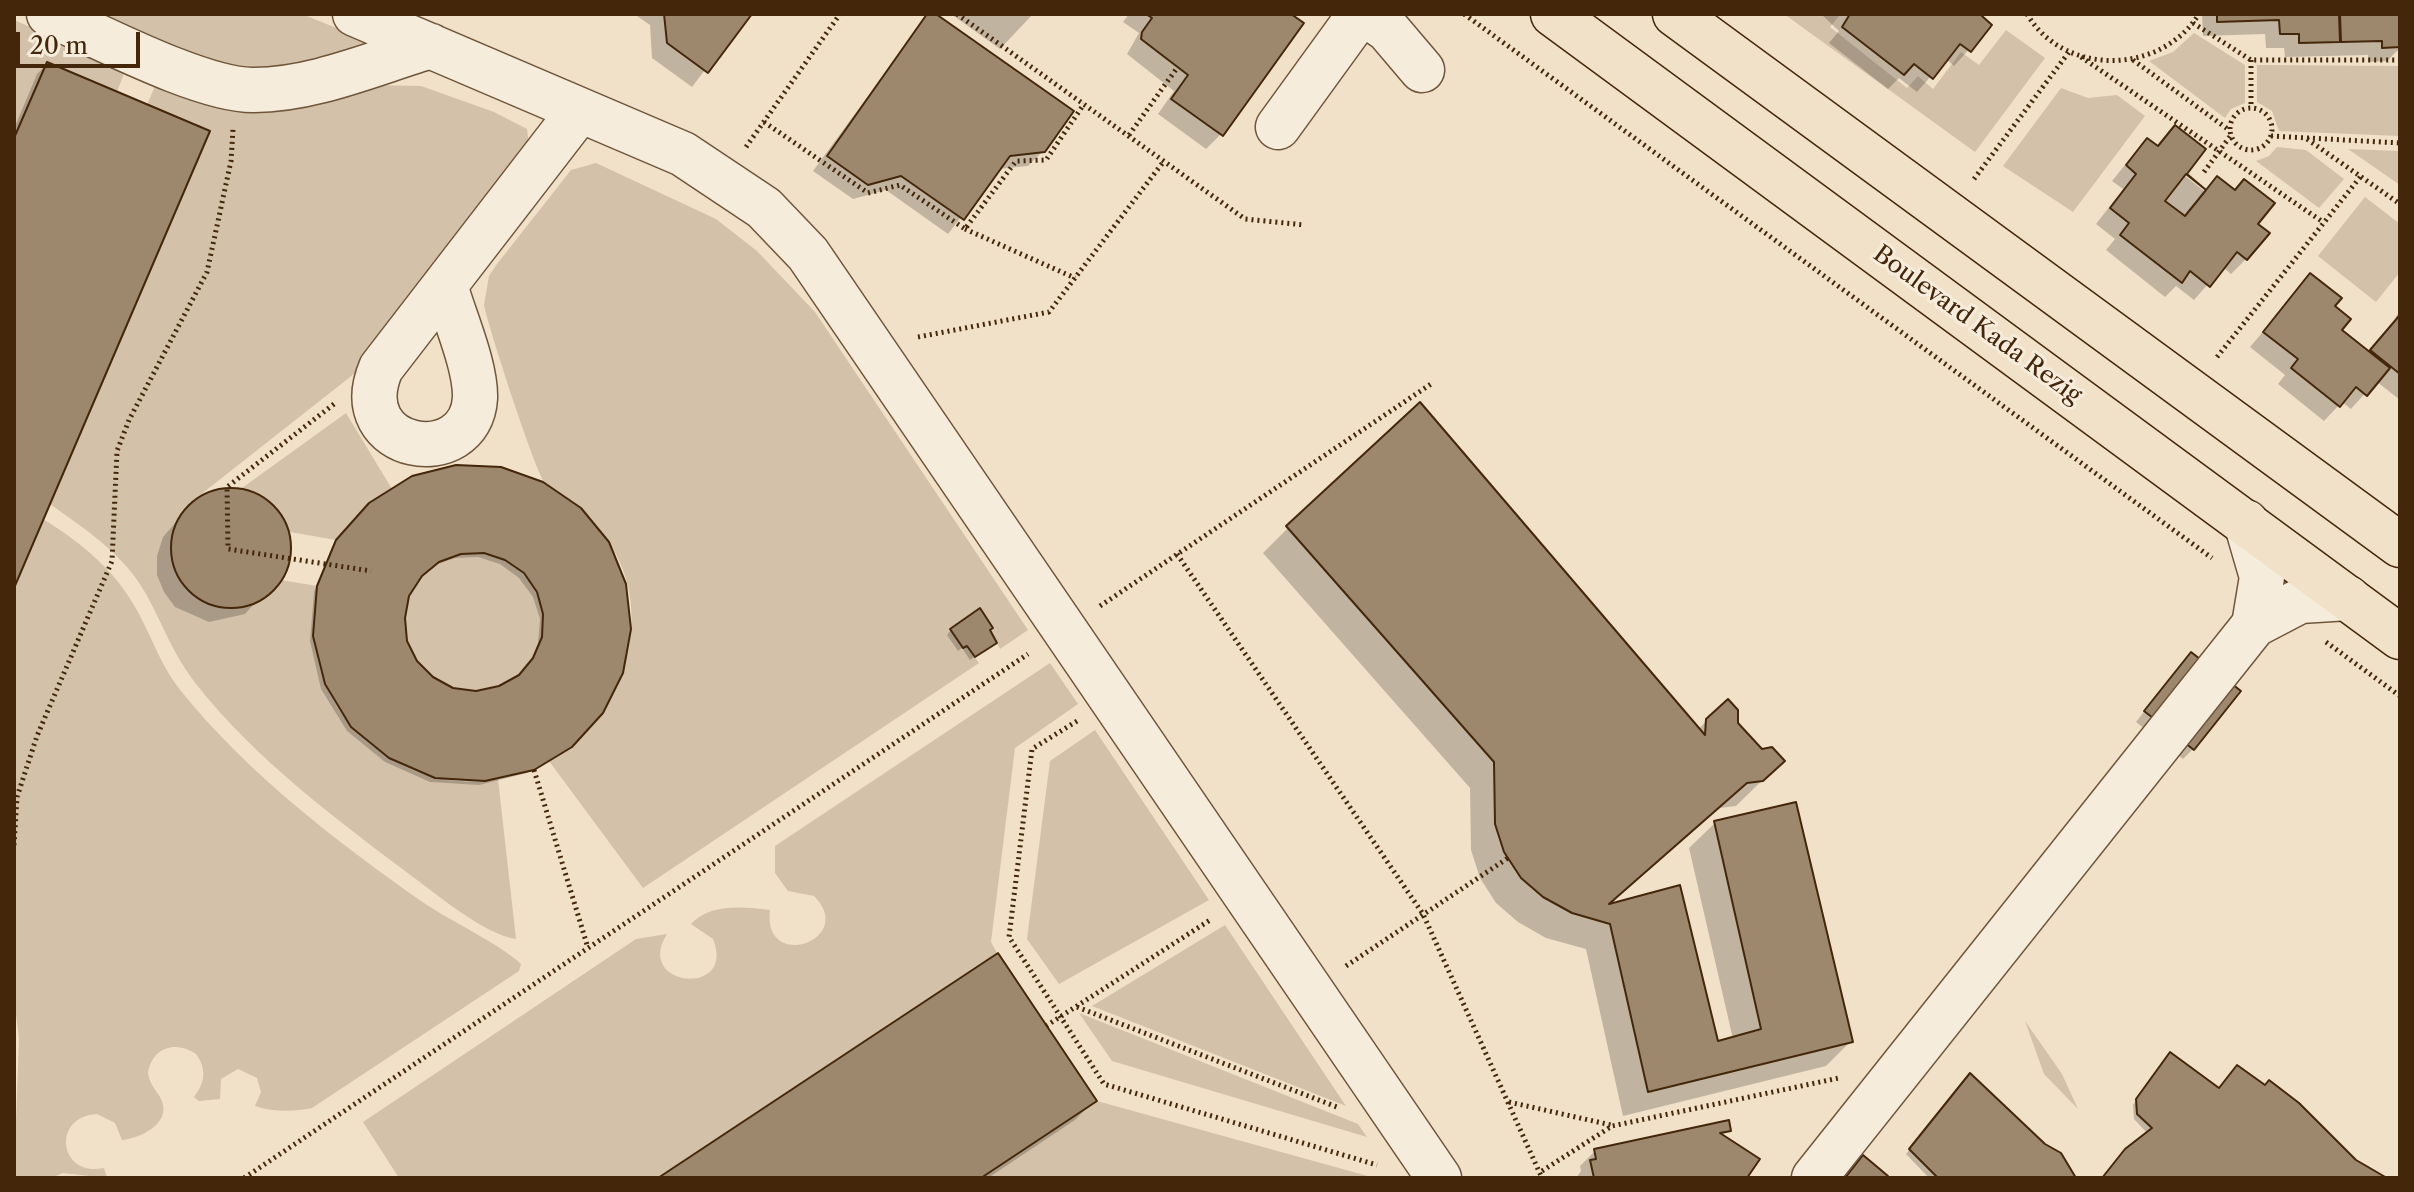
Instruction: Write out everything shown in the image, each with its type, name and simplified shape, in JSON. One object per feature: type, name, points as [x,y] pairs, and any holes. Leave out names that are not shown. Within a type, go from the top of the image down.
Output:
[{"type":"main road","name":"Boulevard Kada Rezig","points":[[1553,14],[2400,637]]},
{"type":"main road","points":[[1675,14],[2400,545]]},
{"type":"lane","points":[[49,14],[216,86],[230,88],[291,88],[431,46]]},
{"type":"lane","points":[[355,14],[683,154],[764,208],[808,254],[1310,990],[1399,1152],[1439,1178]]},
{"type":"lane","points":[[1278,127],[1362,14],[1388,30],[1422,70]]},
{"type":"lane","points":[[445,285],[475,398],[465,425],[440,443],[414,445],[389,431],[375,407],[375,382],[381,368],[445,285],[580,110]]},
{"type":"lane","points":[[2246,522],[2257,550],[2266,610]]},
{"type":"lane","points":[[1814,1178],[2266,610],[2300,601],[2348,598]]},
{"type":"path","points":[[722,181],[840,14]]},
{"type":"path","points":[[957,14],[1245,219],[1305,225]]},
{"type":"path","points":[[1464,14],[2266,610],[2400,696]]},
{"type":"path","points":[[2027,14],[2045,37],[2081,57],[2220,149],[2323,222]]},
{"type":"path","points":[[2081,57],[2101,61],[2132,59],[2161,50],[2193,23],[2199,14]]},
{"type":"path","points":[[2193,23],[2251,60],[2400,60]]},
{"type":"path","points":[[1948,214],[2069,52]]},
{"type":"path","points":[[2132,59],[2230,132],[2246,149],[2261,147],[2271,136],[2270,120],[2259,109],[2251,108],[2235,114],[2230,132],[2204,172]]},
{"type":"path","points":[[2251,60],[2251,108]]},
{"type":"path","points":[[1128,136],[1177,68]]},
{"type":"path","points":[[14,845],[17,797],[37,736],[112,561],[117,519],[113,488],[117,451],[129,420],[207,272],[231,161],[230,88]]},
{"type":"path","points":[[965,229],[1016,161],[1046,160],[1084,104]]},
{"type":"path","points":[[764,122],[868,193],[900,185],[965,229],[1075,278]]},
{"type":"path","points":[[2271,136],[2400,143]]},
{"type":"path","points":[[2306,138],[2400,204]]},
{"type":"path","points":[[871,346],[1049,312],[1164,161]]},
{"type":"path","points":[[2190,391],[2361,176]]},
{"type":"path","points":[[371,571],[228,549],[227,487],[381,368]]},
{"type":"path","points":[[244,1178],[1431,384]]},
{"type":"path","points":[[1177,554],[1423,914],[1542,1175],[1612,1126],[1904,1064]]},
{"type":"path","points":[[1111,698],[1032,749],[1009,937],[1104,1084],[1399,1152]]},
{"type":"path","points":[[534,770],[588,948]]},
{"type":"path","points":[[1310,990],[1508,858]]},
{"type":"path","points":[[1046,1026],[1247,896]]},
{"type":"path","points":[[1077,1007],[1399,1152]]},
{"type":"path","points":[[1509,1102],[1612,1126]]},
{"type":"shaded area","points":[[102,14],[302,14],[368,41],[296,64],[250,68],[184,52]]},
{"type":"shaded area","points":[[1784,14],[1836,14],[1839,16],[1830,27],[1907,88],[1918,76],[1933,89],[1961,52],[1979,65],[2006,30],[2045,58],[1975,152]]},
{"type":"shaded area","points":[[14,20],[126,68],[117,92],[47,62],[14,138]]},
{"type":"shaded area","points":[[2194,33],[2245,65],[2245,103],[2231,109],[2225,118],[2149,61],[2173,52]]},
{"type":"shaded area","points":[[2257,65],[2399,66],[2400,136],[2279,131],[2272,111],[2257,102]]},
{"type":"shaded area","points":[[157,81],[421,86],[494,112],[527,129],[529,145],[359,370],[190,503],[175,532],[172,558],[181,580],[196,596],[217,606],[240,607],[262,599],[281,580],[317,586],[315,635],[321,672],[337,707],[353,728],[395,761],[420,772],[472,782],[498,779],[516,939],[490,930],[449,904],[326,810],[244,738],[188,673],[146,594],[127,567],[103,544],[50,504],[147,105]]},
{"type":"shaded area","points":[[2061,88],[2088,98],[2117,95],[2145,116],[2073,212],[2003,166]]},
{"type":"shaded area","points":[[2277,147],[2306,150],[2344,179],[2319,208],[2256,161],[2269,156]]},
{"type":"shaded area","points":[[2348,149],[2400,151],[2400,185]]},
{"type":"shaded area","points":[[596,163],[716,219],[757,251],[815,312],[1028,630],[1000,649],[990,630],[993,627],[980,609],[963,648],[967,646],[979,663],[643,888],[549,761],[574,742],[596,719],[613,692],[625,662],[631,631],[630,600],[623,569],[607,540],[587,514],[549,487],[540,474],[484,305],[489,276],[571,170]]},
{"type":"shaded area","points":[[2365,197],[2400,224],[2400,272],[2376,302],[2318,256]]},
{"type":"shaded area","points":[[346,413],[392,489],[369,503],[336,540],[290,532],[272,503],[259,493],[242,488]]},
{"type":"shaded area","points":[[43,519],[84,548],[109,571],[138,612],[174,682],[207,721],[264,778],[392,880],[521,964],[519,971],[312,1108],[283,1111],[255,1106],[261,1092],[257,1078],[238,1069],[221,1079],[220,1099],[199,1101],[194,1097],[203,1076],[200,1060],[196,1054],[181,1047],[166,1048],[154,1057],[148,1073],[163,1106],[163,1114],[154,1127],[122,1140],[115,1123],[97,1114],[72,1125],[67,1135],[66,1146],[70,1156],[89,1169],[104,1168],[107,1178],[63,1173],[51,1178],[14,1178],[19,1038],[14,998],[14,588]]},
{"type":"shaded area","points":[[474,553],[500,559],[523,573],[537,596],[543,622],[537,648],[523,671],[500,685],[474,691],[448,685],[425,671],[411,648],[405,622],[411,596],[425,573],[448,559]]},
{"type":"shaded area","points":[[1050,663],[1078,704],[1015,748],[991,942],[997,953],[658,1178],[399,1178],[363,1122],[636,939],[667,934],[660,952],[663,965],[673,974],[686,978],[700,977],[711,971],[717,958],[713,939],[691,924],[708,913],[728,908],[770,910],[771,929],[780,941],[792,945],[806,943],[817,936],[825,926],[824,912],[814,896],[788,891],[775,873],[775,846]]},
{"type":"shaded area","points":[[1095,730],[1209,900],[1059,984],[1027,939],[1050,761]]},
{"type":"shaded area","points":[[1225,925],[1346,1106],[1092,1006]]},
{"type":"shaded area","points":[[1079,1013],[1358,1124],[1367,1137],[1112,1061]]},
{"type":"shaded area","points":[[2025,1021],[2062,1074],[2078,1109],[2044,1074]]},
{"type":"shaded area","points":[[1097,1101],[1375,1178],[981,1178]]},
{"type":"building","points":[[664,14],[752,14],[708,73],[667,43]]},
{"type":"building","points":[[927,14],[936,14],[1074,111],[1045,152],[1010,156],[964,220],[901,176],[868,185],[827,156]]},
{"type":"building","points":[[1146,14],[1291,14],[1304,23],[1223,136],[1171,99],[1188,75],[1141,39],[1152,18]]},
{"type":"building","points":[[1850,14],[1984,14],[1982,16],[1992,25],[1971,52],[1960,44],[1933,79],[1914,64],[1904,75],[1842,27]]},
{"type":"building","points":[[2217,14],[2339,14],[2340,42],[2299,43],[2299,34],[2280,34],[2279,20],[2217,22]]},
{"type":"building","points":[[2340,14],[2400,14],[2400,47],[2382,48],[2382,41],[2341,42]]},
{"type":"building","points":[[47,62],[210,131],[14,588],[14,138]]},
{"type":"building","points":[[2175,125],[2206,149],[2187,174],[2206,190],[2217,176],[2235,190],[2244,179],[2275,203],[2258,224],[2270,233],[2247,260],[2237,252],[2210,287],[2190,271],[2182,283],[2120,235],[2129,223],[2110,208],[2136,174],[2126,165],[2147,138],[2158,146]]},
{"type":"building","points":[[2186,174],[2206,190],[2185,216],[2165,201]]},
{"type":"building","points":[[2310,273],[2342,298],[2335,306],[2351,319],[2342,330],[2390,368],[2367,396],[2356,387],[2340,407],[2291,368],[2298,359],[2263,332]]},
{"type":"building","points":[[2400,317],[2400,374],[2370,350]]},
{"type":"building","points":[[1420,402],[1705,735],[1706,719],[1728,699],[1738,710],[1738,723],[1762,749],[1772,747],[1785,761],[1763,781],[1747,783],[1609,904],[1680,885],[1718,1041],[1761,1029],[1714,821],[1796,802],[1853,1042],[1648,1092],[1610,924],[1572,913],[1543,897],[1521,878],[1504,852],[1495,824],[1494,762],[1286,526]]},
{"type":"building","points":[[456,465],[501,467],[543,482],[581,508],[609,542],[626,584],[631,629],[623,673],[603,713],[572,747],[534,770],[485,781],[435,778],[389,758],[351,727],[325,684],[313,636],[317,586],[336,540],[369,503],[412,476]],"holes":[[[484,553],[505,560],[524,573],[537,592],[543,614],[542,637],[533,658],[519,675],[499,686],[476,691],[453,688],[433,677],[417,661],[407,641],[405,618],[409,596],[422,576],[439,562],[461,554]]]},
{"type":"building","points":[[231,488],[254,492],[274,505],[287,525],[291,548],[287,571],[274,591],[254,604],[231,608],[208,604],[188,591],[175,571],[171,548],[175,525],[188,505],[208,492]]},
{"type":"building","points":[[980,608],[993,628],[990,630],[997,643],[975,657],[967,646],[963,648],[950,629]]},
{"type":"building","points":[[2191,652],[2241,691],[2194,750],[2144,711]]},
{"type":"building","points":[[998,953],[1097,1101],[981,1178],[658,1178]]},
{"type":"building","points":[[2170,1052],[2219,1088],[2237,1065],[2265,1085],[2269,1080],[2299,1103],[2356,1160],[2387,1178],[2102,1178],[2125,1149],[2152,1128],[2137,1114],[2136,1099]]},
{"type":"building","points":[[1970,1073],[2045,1144],[2061,1153],[2076,1178],[1938,1178],[1909,1149]]},
{"type":"building","points":[[1729,1120],[1731,1131],[1720,1133],[1760,1159],[1747,1178],[1594,1178],[1590,1160],[1596,1159],[1594,1149]]},
{"type":"building","points":[[1863,1155],[1888,1176],[1845,1178]]}]
